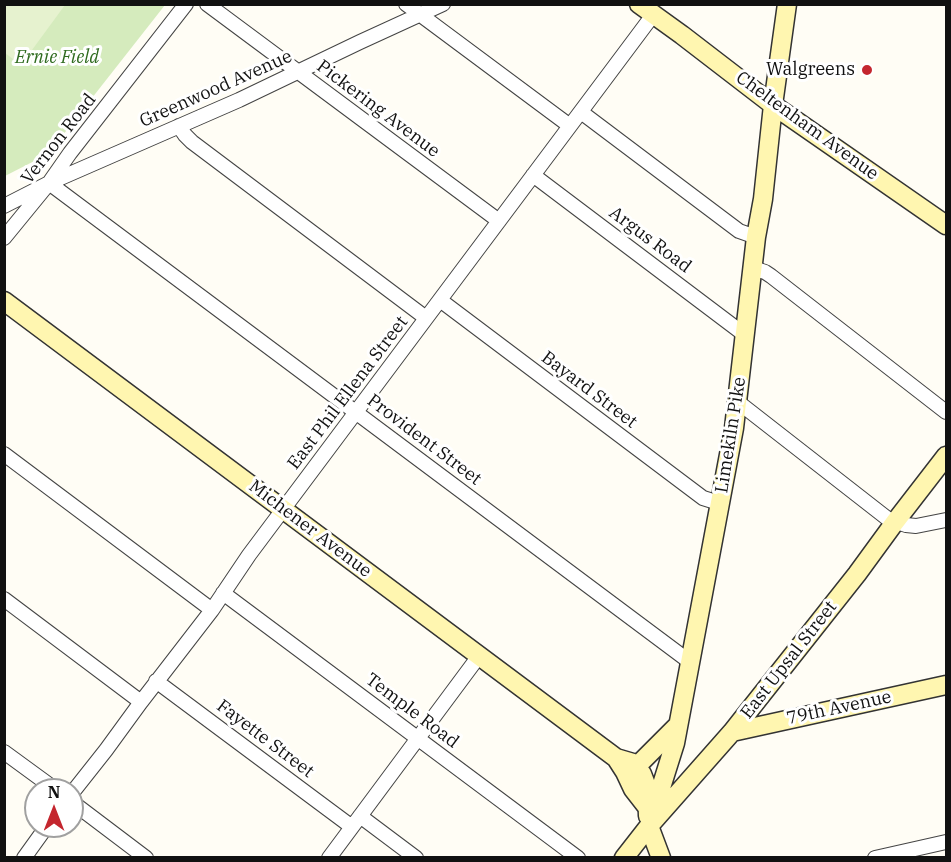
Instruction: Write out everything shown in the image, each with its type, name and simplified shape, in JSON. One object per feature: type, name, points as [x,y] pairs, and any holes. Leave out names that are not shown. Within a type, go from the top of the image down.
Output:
[{"type":"street","name":"Vernon Road","points":[[4,238],[186,4]]},
{"type":"street","name":"Pickering Avenue","points":[[207,4],[498,221]]},
{"type":"street","points":[[406,4],[570,126]]},
{"type":"street","name":"Greenwood Avenue","points":[[4,206],[49,183],[234,103],[443,4]]},
{"type":"street","name":"Limekiln Pike","points":[[649,826],[675,743],[734,428],[756,237],[763,199],[787,4]]},
{"type":"street","name":"Cheltenham Avenue","points":[[646,10],[773,105],[946,225]]},
{"type":"street","name":"East Phil Ellena Street","points":[[84,778],[212,610],[246,560],[581,112],[646,10]]},
{"type":"street","points":[[581,112],[739,231],[756,237]]},
{"type":"street","points":[[179,126],[192,142],[426,318]]},
{"type":"street","name":"Argus Road","points":[[533,175],[745,335]]},
{"type":"street","name":"Provident Street","points":[[49,183],[690,662]]},
{"type":"street","points":[[753,268],[771,276],[946,412]]},
{"type":"street","name":"Bayard Street","points":[[440,300],[703,498],[719,503]]},
{"type":"street","name":"Michener Avenue","points":[[4,301],[616,758],[633,763],[642,774],[647,787],[649,826]]},
{"type":"street","points":[[738,402],[880,514],[895,522],[916,526],[946,520]]},
{"type":"street","points":[[4,454],[212,610]]},
{"type":"street","name":"East Upsal Street","points":[[624,858],[649,826],[732,732],[857,574],[946,456]]},
{"type":"street","name":"Temple Road","points":[[223,593],[578,858]]},
{"type":"street","points":[[4,600],[141,702]]},
{"type":"street","points":[[329,858],[479,656]]},
{"type":"street","name":"Fayette Street","points":[[156,681],[356,821],[416,858]]},
{"type":"street","name":"79th Avenue","points":[[732,732],[946,685]]},
{"type":"street","points":[[636,767],[678,725]]},
{"type":"street","points":[[4,752],[40,778]]},
{"type":"street","name":"Michener Avenue","points":[[616,758],[633,789],[647,807]]},
{"type":"street","points":[[84,811],[146,858]]},
{"type":"street","points":[[649,826],[660,858]]},
{"type":"street","points":[[24,858],[38,838]]},
{"type":"street","points":[[875,858],[946,842]]},
{"type":"green space","points":[[5,4],[65,5],[21,65],[5,53]]},
{"type":"green space","name":"Ernie Field","points":[[5,5],[165,5],[48,154],[5,176]]},
{"type":"place","name":"Walgreens","points":[[867,70]]}]
